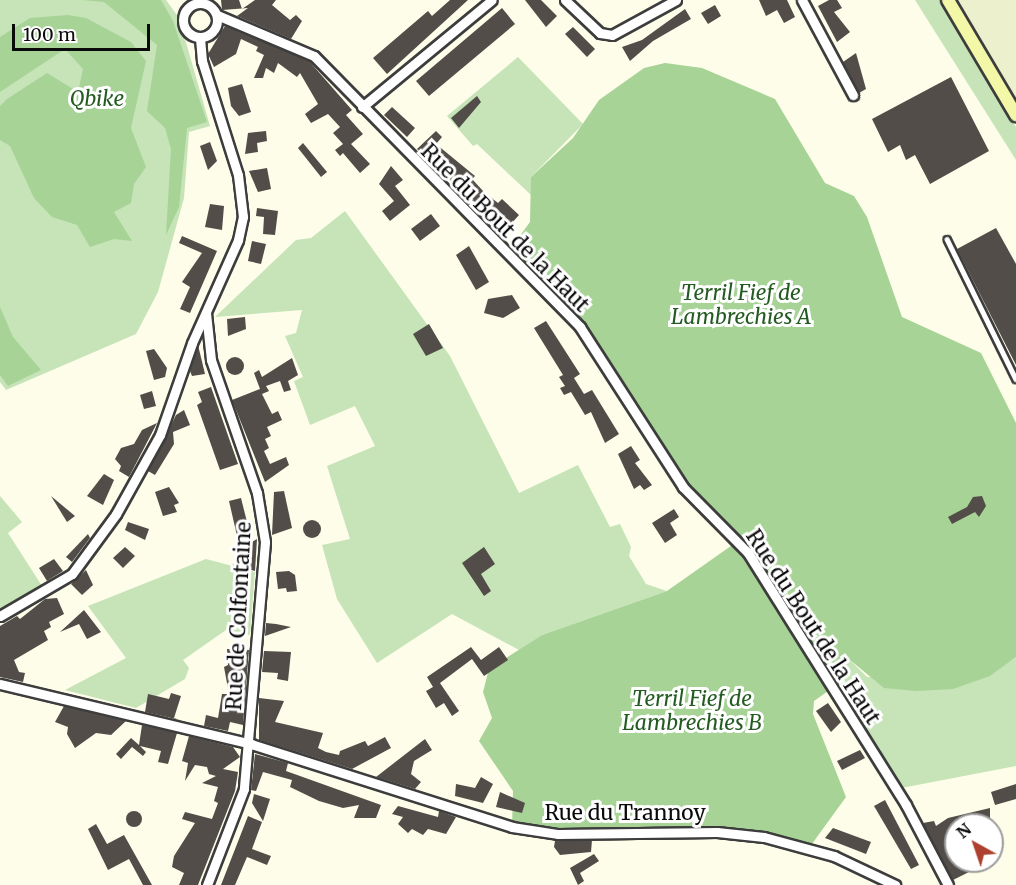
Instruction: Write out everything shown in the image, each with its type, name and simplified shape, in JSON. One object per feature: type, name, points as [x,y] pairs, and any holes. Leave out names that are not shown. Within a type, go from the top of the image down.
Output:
[{"type":"main road","points":[[948,0],[1016,115]]},
{"type":"street","points":[[362,107],[492,0]]},
{"type":"street","points":[[565,0],[600,33],[612,35],[676,0]]},
{"type":"street","points":[[802,0],[853,94]]},
{"type":"street","points":[[188,2],[211,3],[217,15],[215,31],[200,38],[185,28],[183,19],[188,2]]},
{"type":"street","name":"Rue du Bout de la Haut","points":[[217,15],[314,56],[580,327],[683,487],[748,553],[906,805],[948,885]]},
{"type":"street","points":[[0,616],[64,580],[105,532],[160,435],[243,217],[238,175],[202,61],[200,38]]},
{"type":"street","name":"Rue de Colfontaine","points":[[206,313],[211,360],[263,517],[251,744],[236,815],[207,885]]},
{"type":"street","name":"Rue du Trannoy","points":[[0,684],[251,744],[512,827],[558,834],[717,832],[764,837],[834,856],[895,885]]},
{"type":"lane","points":[[947,239],[1016,379]]},
{"type":"green space","name":"Qbike","points":[[0,0],[166,0],[179,18],[210,126],[189,132],[184,198],[158,292],[136,334],[6,390],[0,382]]},
{"type":"green space","points":[[82,0],[161,0],[173,21],[207,122],[187,128],[179,207],[166,235],[171,149],[165,128],[147,111],[157,45],[104,2]]},
{"type":"green space","points":[[915,0],[940,0],[1016,127],[1016,160]]},
{"type":"green space","points":[[951,0],[1016,0],[1016,109]]},
{"type":"green space","points":[[68,15],[86,18],[131,42],[146,61],[131,128],[146,167],[134,184],[131,203],[114,212],[132,241],[114,239],[90,247],[77,225],[52,217],[34,198],[10,146],[0,140],[0,106],[7,99],[47,73],[78,92],[83,69],[65,49],[0,92],[0,37],[30,18]]},
{"type":"green space","points":[[518,57],[583,124],[531,177],[531,195],[477,144],[473,146],[447,116]]},
{"type":"green space","name":"Terril Fief de Lambrechies A","points":[[665,63],[702,68],[775,99],[825,183],[854,196],[867,217],[902,317],[981,353],[1016,423],[1016,657],[990,676],[953,689],[916,691],[884,688],[850,660],[840,660],[831,689],[814,701],[813,714],[846,797],[809,848],[717,832],[512,827],[513,791],[479,741],[492,718],[483,692],[489,669],[542,635],[667,591],[738,541],[683,487],[580,327],[508,252],[530,222],[531,177],[573,138],[599,100],[644,68]]},
{"type":"green space","points":[[345,211],[450,356],[519,493],[578,465],[610,527],[620,524],[631,547],[629,556],[646,584],[667,591],[542,635],[519,650],[452,614],[377,663],[337,599],[322,545],[350,539],[327,466],[375,446],[355,406],[310,425],[294,381],[303,377],[285,336],[296,333],[302,310],[215,317],[296,240],[311,238]]},
{"type":"green space","points":[[0,307],[13,337],[41,370],[8,386],[0,375]]},
{"type":"green space","points":[[0,496],[22,522],[8,533],[42,586],[0,610]]},
{"type":"green space","points":[[206,559],[255,572],[250,635],[226,630],[183,660],[189,668],[185,679],[136,708],[65,690],[126,658],[88,606]]},
{"type":"green space","points":[[1016,657],[1016,766],[896,789],[831,689],[840,660],[850,660],[867,677],[989,676]]},
{"type":"building","points":[[221,0],[239,0],[242,8],[222,10]]},
{"type":"building","points":[[255,0],[276,0],[272,5],[290,20],[296,15],[302,21],[291,39],[237,16],[248,8],[243,8]]},
{"type":"building","points":[[450,0],[468,0],[387,74],[373,58],[428,11],[432,16]]},
{"type":"building","points":[[525,0],[541,0],[557,16],[546,27]]},
{"type":"building","points":[[759,0],[787,0],[795,17],[784,23],[777,10],[766,16]]},
{"type":"building","points":[[829,0],[837,0],[842,8],[834,12],[850,32],[837,42],[818,6]]},
{"type":"building","points":[[715,5],[721,16],[708,24],[701,13]]},
{"type":"building","points":[[502,8],[515,24],[429,96],[416,81]]},
{"type":"building","points":[[685,9],[691,19],[653,41],[630,61],[622,47],[642,40]]},
{"type":"building","points":[[225,26],[309,61],[352,110],[346,115],[363,134],[351,144],[370,164],[360,173],[343,153],[340,156],[335,150],[343,144],[333,133],[340,127],[328,114],[311,123],[305,114],[318,104],[300,73],[297,77],[278,63],[274,73],[266,68],[263,78],[254,78],[264,55],[256,51],[258,47],[241,39],[236,54],[214,67],[208,54]]},
{"type":"building","points":[[573,27],[595,49],[587,57],[565,34]]},
{"type":"building","points":[[856,53],[866,89],[859,93],[843,62]]},
{"type":"building","points":[[951,77],[989,151],[930,184],[915,155],[906,160],[900,145],[888,152],[872,119]]},
{"type":"building","points":[[242,84],[251,112],[239,116],[231,106],[228,88]]},
{"type":"building","points":[[477,96],[481,102],[459,128],[451,118]]},
{"type":"building","points":[[392,107],[415,128],[407,137],[384,115]]},
{"type":"building","points":[[266,131],[267,141],[257,143],[258,152],[245,154],[248,133]]},
{"type":"building","points":[[436,131],[442,137],[436,144],[475,176],[472,179],[484,192],[498,203],[502,199],[519,215],[510,225],[486,204],[481,209],[417,149]]},
{"type":"building","points":[[210,142],[217,161],[208,170],[200,146]]},
{"type":"building","points":[[303,143],[327,172],[321,177],[298,148]]},
{"type":"building","points":[[391,166],[403,180],[395,186],[410,205],[390,221],[382,211],[394,201],[379,184]]},
{"type":"building","points":[[267,168],[271,189],[258,192],[249,171]]},
{"type":"building","points":[[210,204],[224,206],[222,230],[205,227]]},
{"type":"building","points":[[257,208],[278,211],[275,235],[263,234],[264,217],[256,216]]},
{"type":"building","points":[[431,214],[440,226],[420,241],[411,229]]},
{"type":"building","points":[[996,228],[1016,264],[1016,365],[957,249]]},
{"type":"building","points":[[182,236],[217,251],[190,313],[180,309],[190,287],[182,282],[202,253],[179,243]]},
{"type":"building","points":[[252,241],[266,244],[261,264],[248,261]]},
{"type":"building","points":[[469,246],[489,282],[476,290],[456,255]]},
{"type":"building","points":[[512,295],[520,308],[503,318],[484,313],[488,299]]},
{"type":"building","points":[[245,317],[246,329],[228,336],[227,319]]},
{"type":"building","points":[[546,321],[580,374],[574,378],[584,394],[592,390],[619,434],[605,443],[591,412],[585,415],[571,392],[564,395],[560,388],[565,386],[559,377],[563,375],[534,328]]},
{"type":"building","points":[[429,324],[443,348],[426,356],[413,334]]},
{"type":"building","points":[[198,345],[205,374],[192,376],[190,371]]},
{"type":"building","points":[[154,349],[167,368],[165,377],[154,380],[146,351]]},
{"type":"building","points":[[235,357],[241,360],[244,366],[241,372],[235,375],[229,372],[226,366],[229,360]]},
{"type":"building","points":[[292,358],[298,375],[288,381],[291,390],[284,392],[280,381],[266,386],[269,391],[262,394],[272,414],[278,411],[282,420],[267,427],[271,436],[265,439],[269,448],[264,451],[270,464],[286,457],[289,465],[265,482],[232,400],[260,389],[254,373],[259,370],[262,377]]},
{"type":"building","points":[[211,387],[238,464],[220,470],[197,405],[202,402],[198,392]]},
{"type":"building","points":[[152,391],[156,406],[144,409],[140,395]]},
{"type":"building","points":[[184,410],[190,425],[173,432],[174,444],[155,475],[148,471],[176,415]]},
{"type":"building","points":[[157,423],[129,477],[119,471],[121,466],[115,459],[121,448],[134,444],[142,430]]},
{"type":"building","points":[[631,446],[640,460],[635,463],[652,485],[644,490],[640,485],[634,489],[618,454]]},
{"type":"building","points":[[104,474],[114,480],[103,505],[87,496]]},
{"type":"building","points":[[169,487],[179,503],[174,505],[177,512],[163,516],[155,492]]},
{"type":"building","points":[[284,491],[292,528],[272,535],[274,492]]},
{"type":"building","points":[[51,496],[75,516],[67,522]]},
{"type":"building","points":[[982,496],[986,506],[979,517],[975,512],[952,524],[948,517],[967,507],[973,497]]},
{"type":"building","points":[[241,498],[252,542],[257,539],[255,571],[232,565],[243,562],[229,501]]},
{"type":"building","points":[[674,509],[679,517],[670,523],[677,535],[665,543],[652,523]]},
{"type":"building","points":[[312,520],[318,523],[321,529],[318,535],[312,538],[306,535],[303,529],[306,523]]},
{"type":"building","points":[[128,522],[149,529],[145,540],[125,530]]},
{"type":"building","points":[[88,534],[90,538],[72,562],[66,557]]},
{"type":"building","points":[[125,547],[135,556],[123,568],[113,558]]},
{"type":"building","points":[[484,547],[495,564],[481,574],[491,591],[484,596],[462,563]]},
{"type":"building","points":[[54,559],[63,571],[47,581],[39,568]]},
{"type":"building","points":[[86,570],[93,585],[82,595],[71,584]]},
{"type":"building","points":[[289,571],[295,575],[297,591],[287,592],[286,588],[278,589],[276,572]]},
{"type":"building","points":[[57,598],[64,614],[49,622],[51,627],[44,631],[48,640],[14,660],[19,672],[25,673],[23,682],[0,677],[0,626],[17,616],[20,619],[45,599]]},
{"type":"building","points":[[84,610],[101,632],[87,639],[79,624],[60,632]]},
{"type":"building","points":[[266,623],[276,624],[291,627],[265,636]]},
{"type":"building","points":[[471,647],[481,660],[499,647],[508,660],[484,676],[472,659],[440,683],[459,711],[452,716],[444,703],[436,708],[426,691],[433,687],[427,677]]},
{"type":"building","points":[[227,649],[249,650],[243,725],[230,722],[228,731],[204,726],[206,715],[218,718],[222,694],[229,694],[224,667],[228,665]]},
{"type":"building","points":[[264,651],[291,652],[288,681],[277,679],[278,673],[262,672]]},
{"type":"building","points":[[171,693],[181,696],[174,718],[180,720],[145,712],[148,694],[169,699]]},
{"type":"building","points":[[259,698],[284,701],[275,722],[323,733],[318,748],[326,752],[339,755],[340,751],[365,741],[368,746],[385,737],[391,748],[352,769],[259,740]]},
{"type":"building","points":[[828,703],[841,722],[831,732],[816,711]]},
{"type":"building","points":[[64,706],[126,721],[111,735],[96,733],[75,748],[67,734],[68,727],[55,722]]},
{"type":"building","points":[[142,725],[177,733],[168,764],[158,762],[161,751],[140,746],[146,752],[143,756],[132,747],[121,759],[116,754],[131,738],[139,745]]},
{"type":"building","points":[[189,736],[233,747],[240,757],[223,769],[238,772],[235,791],[198,885],[179,885],[184,873],[172,867],[174,856],[195,823],[182,819],[185,812],[212,819],[218,803],[214,801],[218,787],[202,783],[216,776],[209,774],[207,767],[195,765],[185,781],[188,763],[182,761]]},
{"type":"building","points":[[425,739],[432,750],[414,761],[411,774],[421,782],[415,789],[376,777]]},
{"type":"building","points":[[860,750],[865,758],[842,770],[837,761]]},
{"type":"building","points":[[255,754],[288,763],[286,771],[381,805],[376,818],[354,818],[359,805],[343,808],[319,801],[290,787],[292,780],[263,772],[256,791],[251,790]]},
{"type":"building","points":[[481,777],[493,784],[483,803],[455,796],[456,784],[475,788]]},
{"type":"building","points":[[1016,784],[1016,799],[995,805],[991,792]]},
{"type":"building","points":[[500,792],[525,803],[522,813],[496,807]]},
{"type":"building","points":[[254,794],[270,799],[263,821],[252,803]]},
{"type":"building","points":[[885,800],[919,865],[911,869],[874,806]]},
{"type":"building","points":[[398,806],[438,817],[439,811],[456,817],[446,834],[428,829],[423,835],[412,829],[408,833],[398,824],[403,817],[392,814]]},
{"type":"building","points":[[990,808],[990,813],[969,813]]},
{"type":"building","points":[[134,811],[140,813],[142,819],[140,825],[134,827],[128,825],[126,819],[128,813]]},
{"type":"building","points":[[248,816],[262,822],[252,849],[271,856],[267,865],[247,857],[235,885],[221,885]]},
{"type":"building","points":[[934,821],[936,826],[944,821],[944,863],[923,823]]},
{"type":"building","points":[[96,824],[107,844],[124,835],[152,885],[143,885],[129,859],[108,870],[88,829]]},
{"type":"building","points":[[833,828],[871,842],[866,854],[825,838]]},
{"type":"building","points":[[592,840],[591,852],[560,855],[554,847],[555,841]]},
{"type":"building","points":[[594,854],[599,861],[580,873],[584,881],[578,885],[570,868]]},
{"type":"building","points":[[949,873],[967,873],[953,880]]},
{"type":"park label","name":"Terril Fief de Lambrechies B","points":[[692,711]]}]
